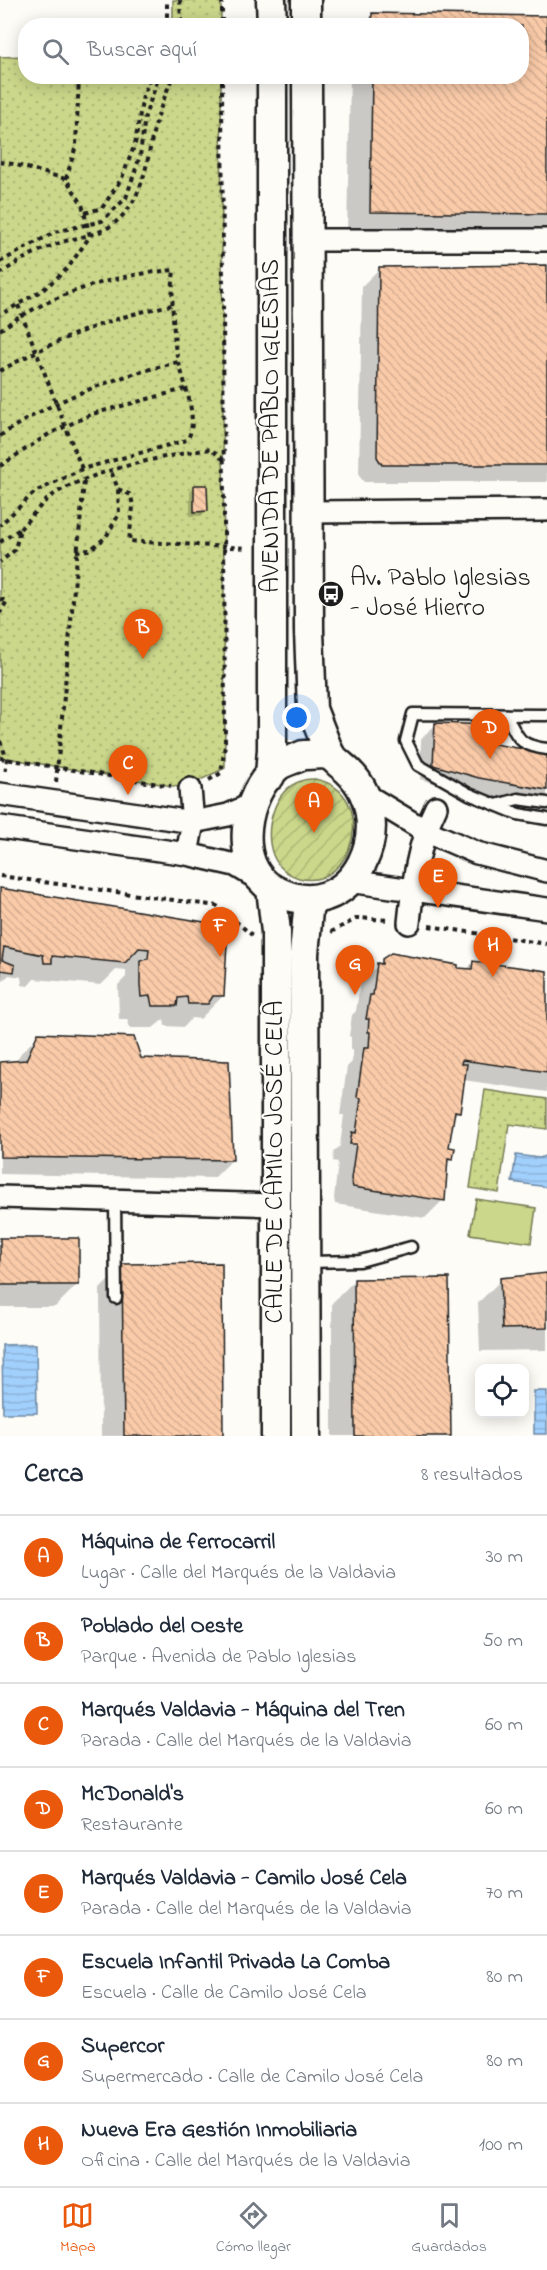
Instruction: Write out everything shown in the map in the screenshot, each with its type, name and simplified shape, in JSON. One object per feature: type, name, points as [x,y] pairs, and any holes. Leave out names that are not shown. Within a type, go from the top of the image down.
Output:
[{"type":"street","points":[[271,0],[272,18]]},
{"type":"street","points":[[306,0],[306,18]]},
{"type":"street","name":"AVENIDA DE PABLO IGLESIAS","points":[[270,776],[272,749],[272,84]]},
{"type":"street","name":"AVENIDA DE PABLO IGLESIAS","points":[[307,84],[308,512],[312,709],[330,756]]},
{"type":"street","points":[[308,240],[547,240]]},
{"type":"street","points":[[308,512],[547,510]]},
{"type":"street","points":[[0,827],[187,854],[235,866],[265,884],[283,894],[309,900],[331,894],[349,881],[365,857],[369,843],[371,818],[366,795],[351,772],[330,756],[303,755],[279,766],[250,805],[247,822],[248,848],[265,884]]},
{"type":"street","points":[[187,854],[193,822],[190,789]]},
{"type":"street","points":[[1,794],[193,822],[228,815],[250,805]]},
{"type":"street","points":[[366,795],[424,830],[477,853],[547,871]]},
{"type":"street","points":[[409,923],[412,890],[424,830],[436,807]]},
{"type":"street","points":[[349,881],[547,909]]},
{"type":"street","name":"CALLE DE CAMILO JOSÉ CELA","points":[[265,884],[276,941],[276,1436]]},
{"type":"street","name":"CALLE DE CAMILO JOSÉ CELA","points":[[306,1436],[304,954],[309,900]]},
{"type":"street","points":[[0,1197],[277,1204]]},
{"type":"lane","points":[[547,715],[413,714],[406,741],[418,765],[470,794],[518,814],[547,819]]},
{"type":"lane","points":[[506,715],[520,740],[528,746],[547,749]]},
{"type":"lane","points":[[496,805],[518,799],[547,803]]},
{"type":"lane","points":[[115,1200],[116,1298]]},
{"type":"lane","points":[[306,1262],[360,1262],[411,1247]]},
{"type":"path","points":[[167,0],[167,18]]},
{"type":"path","points":[[180,0],[181,18]]},
{"type":"path","points":[[222,0],[222,18]]},
{"type":"path","points":[[66,179],[76,146],[79,84]]},
{"type":"path","points":[[85,213],[102,208],[122,178],[135,144],[143,95],[148,84]]},
{"type":"path","points":[[0,262],[55,232],[102,221],[126,198],[140,156],[145,116],[156,84]]},
{"type":"path","points":[[0,274],[18,261],[58,243],[90,236],[110,226],[132,206],[148,165],[153,133],[170,84]]},
{"type":"path","points":[[0,758],[190,789],[221,773],[225,745],[226,462],[222,84]]},
{"type":"path","points":[[0,162],[66,179],[82,204],[90,236],[68,268],[44,289],[0,315]]},
{"type":"path","points":[[0,330],[22,314],[87,286],[148,272],[174,270],[172,305],[178,362],[192,410],[191,434],[187,440],[82,469],[35,492],[0,525]]},
{"type":"path","points":[[18,305],[82,469]]},
{"type":"path","points":[[0,371],[72,334],[118,317],[172,305]]},
{"type":"path","points":[[0,436],[57,402],[130,373],[178,362]]},
{"type":"path","points":[[0,466],[49,434],[92,414],[185,389]]},
{"type":"path","points":[[0,542],[20,529],[55,494],[111,471],[211,448],[226,462]]},
{"type":"path","points":[[76,551],[90,550],[106,537],[119,513],[117,489],[111,471]]},
{"type":"path","points":[[54,801],[84,481]]},
{"type":"path","points":[[117,489],[131,495],[133,507],[129,541],[272,549]]},
{"type":"path","points":[[0,562],[15,550],[20,529]]},
{"type":"path","points":[[0,599],[7,601],[0,613]]},
{"type":"path","points":[[0,741],[7,759],[1,794]]},
{"type":"path","points":[[0,876],[217,906],[254,937],[276,941]]},
{"type":"green space","points":[[173,0],[221,0],[221,18],[173,18]]},
{"type":"green space","points":[[18,56],[18,84],[221,84],[225,768],[184,788],[0,757],[0,57]]},
{"type":"green space","points":[[306,779],[315,779],[335,788],[348,802],[353,820],[352,839],[345,857],[334,871],[318,879],[299,878],[283,870],[275,859],[270,845],[271,823],[277,802],[291,786]]},
{"type":"green space","points":[[485,1090],[547,1099],[547,1129],[509,1124],[499,1193],[470,1188]]},
{"type":"green space","points":[[476,1199],[536,1208],[531,1243],[470,1234]]},
{"type":"water","points":[[516,1155],[540,1158],[547,1155],[547,1187],[512,1182]]},
{"type":"water","points":[[36,1344],[37,1413],[3,1413],[2,1345]]},
{"type":"water","points":[[534,1391],[547,1391],[547,1434],[534,1434]]},
{"type":"building","points":[[372,13],[547,16],[547,214],[370,212],[372,84],[529,84],[529,18],[372,18]]},
{"type":"building","points":[[547,265],[547,465],[382,465],[377,457],[379,267]]},
{"type":"building","points":[[194,485],[207,485],[208,511],[194,512]]},
{"type":"building","points":[[435,723],[497,725],[494,744],[547,753],[547,790],[479,778],[433,765]]},
{"type":"building","points":[[0,888],[228,926],[224,996],[213,996],[208,1004],[188,1004],[187,997],[178,998],[177,1006],[152,1006],[150,996],[141,997],[140,985],[140,961],[148,959],[149,949],[139,948],[125,963],[52,956],[52,963],[44,963],[43,955],[4,947],[2,960],[15,965],[14,972],[1,970],[0,998]]},
{"type":"building","points":[[391,953],[458,965],[458,968],[472,969],[473,961],[547,971],[547,1072],[462,1060],[461,1064],[467,1064],[460,1112],[455,1111],[449,1147],[455,1148],[453,1159],[448,1158],[445,1201],[353,1187],[351,1179],[356,1144],[350,1144],[352,1132],[356,1133],[361,1098],[357,1097],[364,1048],[369,1048],[369,1019],[366,1019],[370,995],[373,995],[377,963],[382,964],[382,959]]},
{"type":"building","points":[[38,1033],[134,1037],[141,1058],[229,1061],[233,1160],[0,1157],[0,1062],[26,1060]]},
{"type":"building","points":[[0,1238],[79,1238],[79,1285],[0,1285]]},
{"type":"building","points":[[222,1263],[223,1436],[124,1436],[122,1264]]},
{"type":"building","points":[[547,1273],[547,1328],[502,1329],[500,1278]]},
{"type":"building","points":[[449,1278],[451,1436],[355,1436],[354,1279]]},
{"type":"place","name":"Av. Pablo Iglesias - José Hierro","points":[[331,594]]},
{"type":"place","name":"Poblado del Oeste","points":[[143,659]]},
{"type":"place","name":"McDonald's","points":[[490,759]]},
{"type":"place","name":"Marqués Valdavia - Máquina del Tren","points":[[128,795]]},
{"type":"place","name":"Máquina de ferrocarril","points":[[314,833]]},
{"type":"place","name":"Marqués Valdavia - Camilo José Cela","points":[[438,908]]},
{"type":"place","name":"Escuela Infantil Privada La Comba","points":[[220,957]]},
{"type":"place","name":"Nueva Era Gestión Inmobiliaria","points":[[493,977]]},
{"type":"place","name":"Supercor","points":[[355,995]]}]
